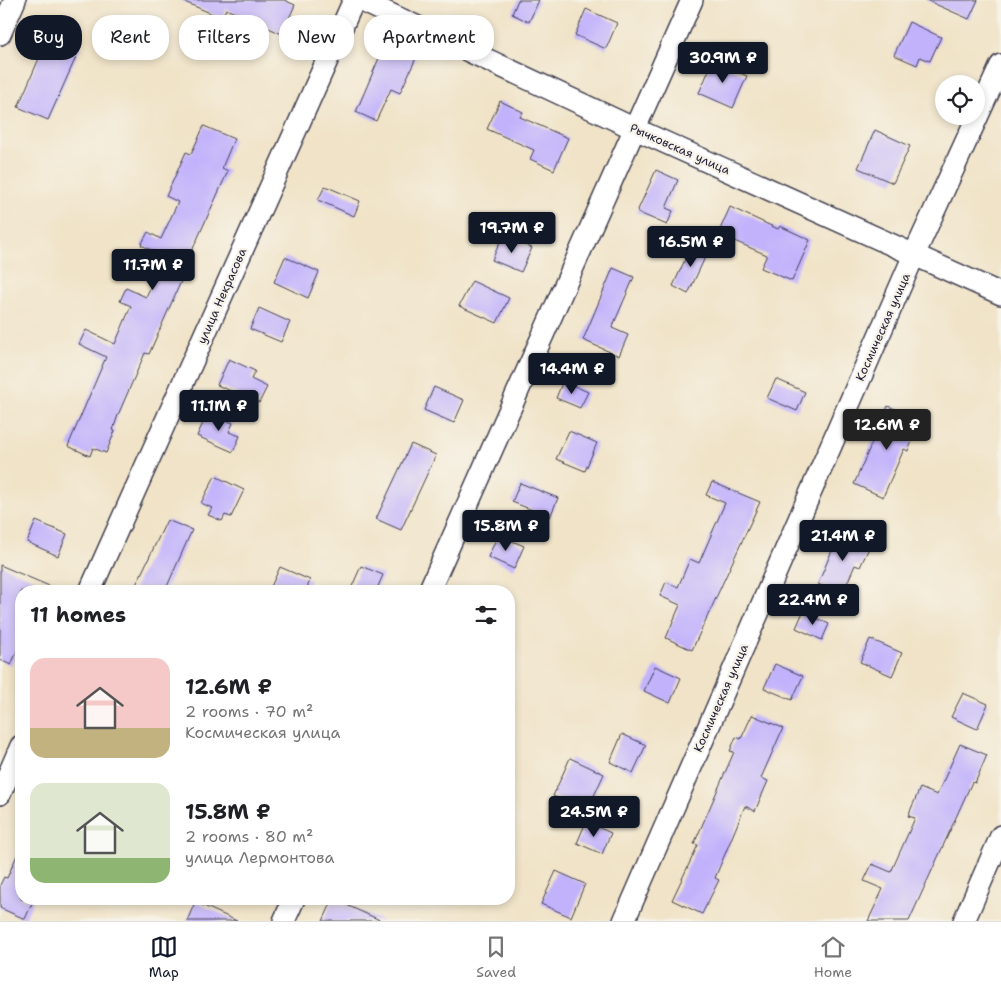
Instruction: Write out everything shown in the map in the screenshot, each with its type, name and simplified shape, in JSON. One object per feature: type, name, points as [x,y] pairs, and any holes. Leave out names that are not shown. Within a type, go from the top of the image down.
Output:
[{"type":"street","points":[[0,34],[15,0]]},
{"type":"street","name":"улица Некрасова","points":[[93,585],[354,0]]},
{"type":"street","name":"Рычковская улица","points":[[360,0],[633,128],[1001,294]]},
{"type":"street","points":[[432,585],[633,128],[692,0]]},
{"type":"street","name":"Космическая улица","points":[[624,921],[914,255],[1001,65]]},
{"type":"street","points":[[0,794],[15,760]]},
{"type":"street","points":[[964,921],[1001,836]]},
{"type":"street","points":[[284,921],[291,905]]},
{"type":"building","points":[[180,0],[284,0],[295,5],[291,15],[279,15],[279,33],[269,28],[269,15],[239,15],[226,9],[223,15],[215,15]]},
{"type":"building","points":[[518,0],[539,0],[529,22],[512,14]]},
{"type":"building","points":[[926,0],[978,0],[969,19]]},
{"type":"building","points":[[586,9],[617,23],[606,49],[575,35]]},
{"type":"building","points":[[909,22],[941,37],[930,61],[920,57],[917,65],[894,55]]},
{"type":"building","points":[[38,60],[75,60],[48,120],[18,107]]},
{"type":"building","points":[[378,60],[415,60],[400,93],[391,89],[376,121],[356,112]]},
{"type":"building","points":[[713,61],[747,76],[733,108],[699,93]]},
{"type":"building","points":[[500,101],[523,112],[520,117],[568,138],[554,170],[530,159],[534,150],[487,129]]},
{"type":"building","points":[[204,126],[234,139],[222,168],[228,171],[149,354],[145,353],[118,415],[113,430],[115,431],[106,453],[93,448],[90,456],[68,446],[106,357],[79,344],[86,330],[115,344],[131,306],[120,301],[126,288],[146,297],[164,256],[141,245],[148,232],[161,239],[178,202],[166,196],[186,152],[191,154]]},
{"type":"building","points":[[875,130],[910,146],[893,183],[858,168]]},
{"type":"building","points":[[656,170],[678,180],[666,208],[673,211],[667,225],[637,212]]},
{"type":"building","points":[[325,186],[360,201],[354,216],[318,200]]},
{"type":"building","points":[[730,207],[778,229],[780,226],[810,240],[792,281],[761,268],[767,255],[718,234]]},
{"type":"building","points":[[503,235],[532,248],[521,272],[492,260]]},
{"type":"building","points":[[693,242],[709,249],[688,294],[673,286]]},
{"type":"building","points":[[285,257],[319,272],[308,298],[274,282]]},
{"type":"building","points":[[613,268],[634,277],[612,328],[628,335],[619,356],[583,340]]},
{"type":"building","points":[[472,281],[509,298],[497,323],[459,306]]},
{"type":"building","points":[[259,308],[290,322],[281,342],[250,329]]},
{"type":"building","points":[[229,359],[255,371],[251,379],[267,387],[259,403],[217,385]]},
{"type":"building","points":[[776,379],[805,392],[797,411],[767,398]]},
{"type":"building","points":[[563,381],[588,392],[580,408],[556,398]]},
{"type":"building","points":[[434,387],[464,400],[454,423],[424,410]]},
{"type":"building","points":[[888,406],[921,420],[908,451],[904,449],[883,497],[854,484]]},
{"type":"building","points":[[208,412],[233,423],[229,432],[240,436],[233,452],[197,436]]},
{"type":"building","points":[[569,431],[597,443],[585,471],[556,459]]},
{"type":"building","points":[[411,444],[436,455],[401,530],[376,519]]},
{"type":"building","points":[[215,476],[244,490],[231,517],[225,515],[222,521],[208,515],[212,508],[201,503]]},
{"type":"building","points":[[712,482],[760,502],[692,650],[666,638],[680,605],[660,596],[666,582],[678,587],[690,559],[699,563],[725,503],[706,495]]},
{"type":"building","points":[[520,483],[558,498],[550,517],[512,502]]},
{"type":"building","points":[[167,520],[192,530],[168,585],[136,585]]},
{"type":"building","points":[[36,521],[67,534],[58,556],[27,542]]},
{"type":"building","points":[[840,531],[870,546],[860,567],[855,565],[842,595],[818,584]]},
{"type":"building","points":[[498,535],[524,546],[514,569],[488,557]]},
{"type":"building","points":[[0,565],[47,585],[15,585],[15,656],[11,665],[0,660]]},
{"type":"building","points":[[361,566],[383,575],[379,585],[353,585]]},
{"type":"building","points":[[280,567],[310,580],[308,585],[272,585]]},
{"type":"building","points":[[803,612],[829,624],[822,640],[796,628]]},
{"type":"building","points":[[870,639],[902,653],[892,676],[860,662]]},
{"type":"building","points":[[775,664],[803,676],[792,700],[764,688]]},
{"type":"building","points":[[655,666],[681,678],[670,703],[644,691]]},
{"type":"building","points":[[963,693],[988,704],[977,729],[951,717]]},
{"type":"building","points":[[752,715],[783,728],[761,778],[768,781],[755,811],[745,806],[715,878],[719,880],[702,914],[672,900],[698,845],[694,844],[734,752],[730,751],[736,737],[741,739]]},
{"type":"building","points":[[622,734],[646,745],[633,773],[610,762]]},
{"type":"building","points":[[960,744],[987,755],[975,783],[972,782],[909,921],[868,921],[883,889],[864,881],[872,864],[891,872],[915,818],[908,816],[920,788],[937,795]]},
{"type":"building","points":[[570,758],[604,774],[587,811],[553,796]]},
{"type":"building","points":[[586,822],[611,833],[602,854],[577,843]]},
{"type":"building","points":[[15,860],[15,905],[31,905],[25,919],[0,908],[0,885],[4,877],[7,878]]},
{"type":"building","points":[[556,871],[585,884],[571,917],[541,904]]},
{"type":"building","points":[[194,905],[202,905],[237,921],[187,921]]},
{"type":"building","points":[[330,905],[346,905],[382,921],[323,921]]}]
